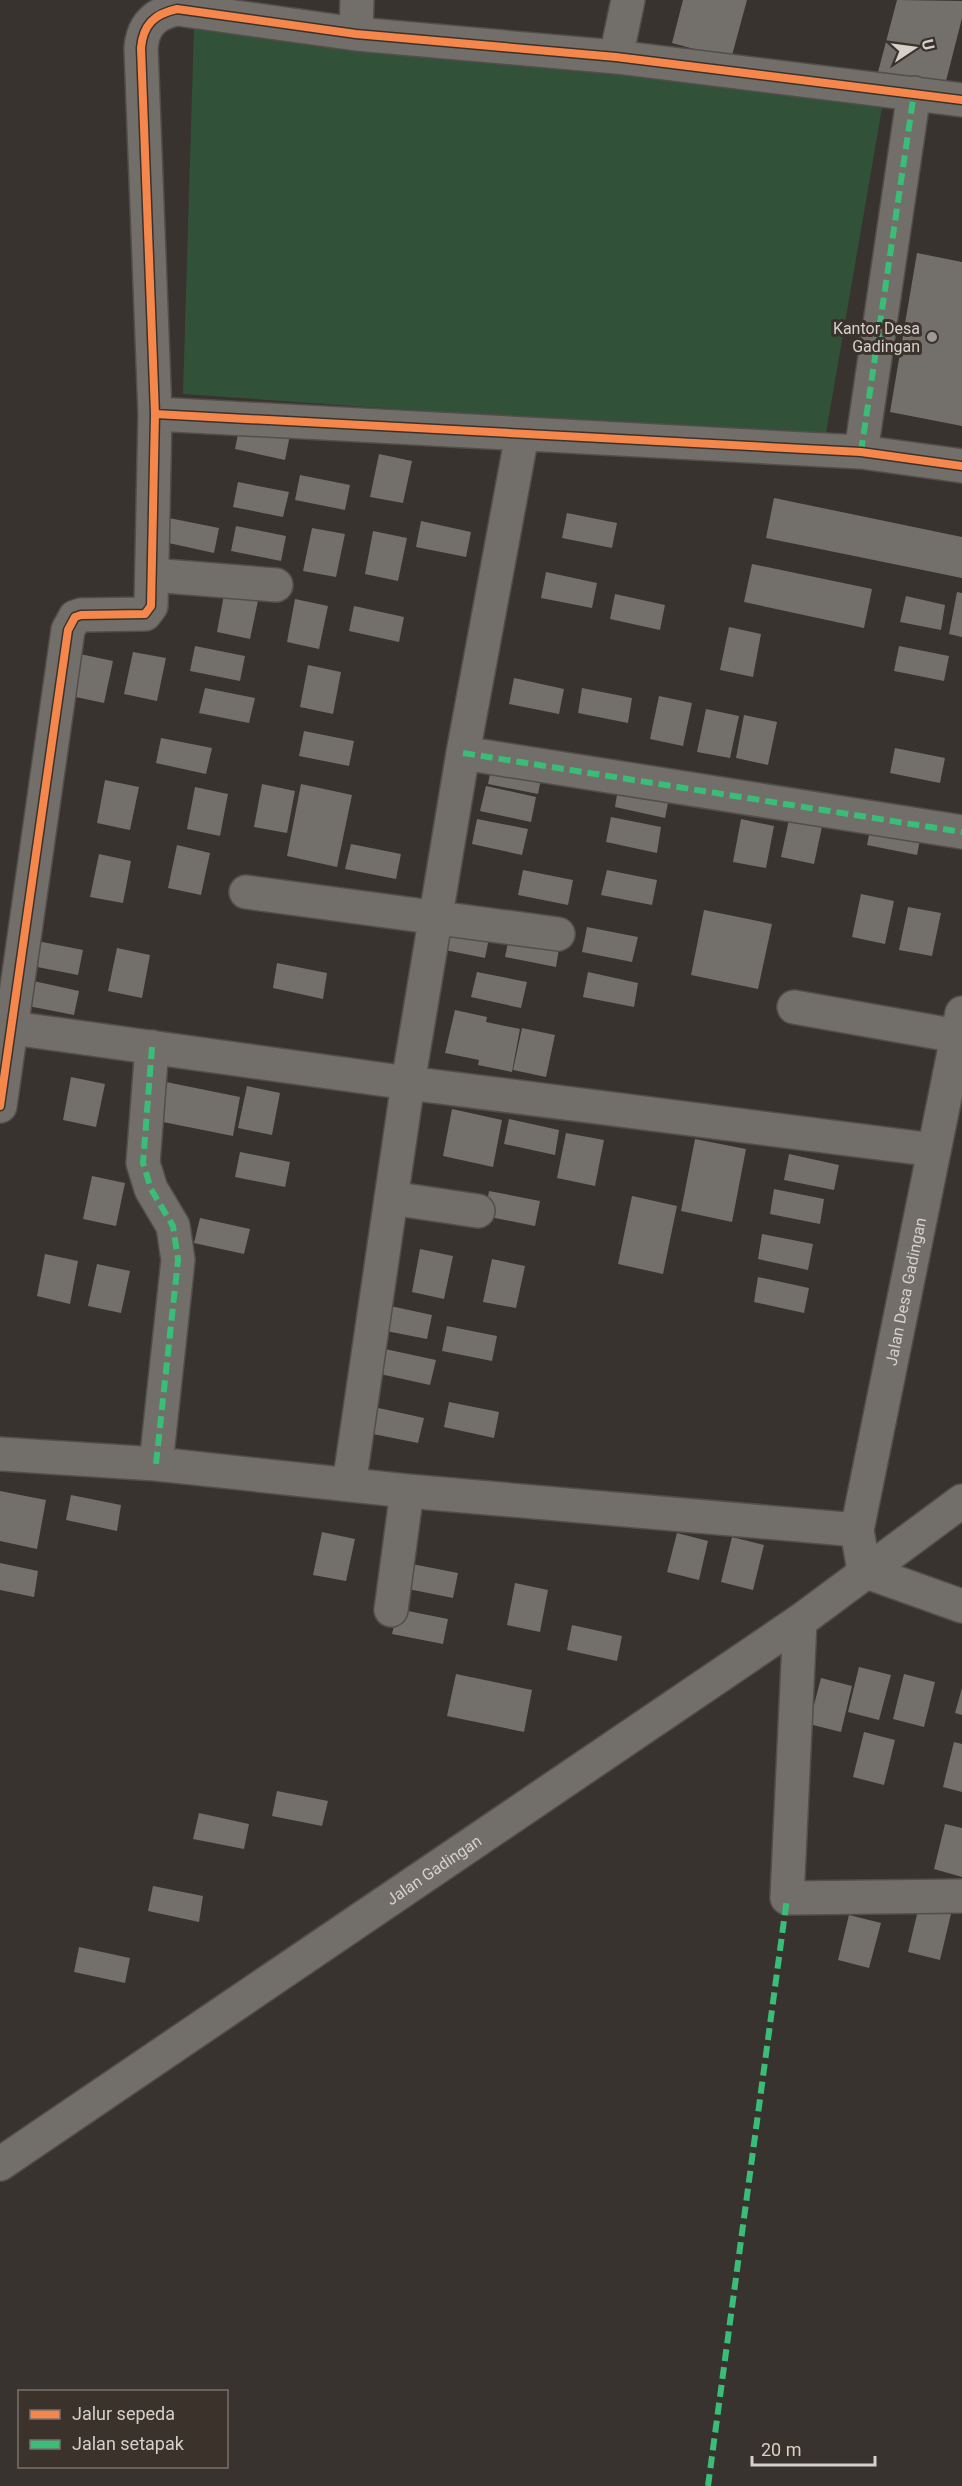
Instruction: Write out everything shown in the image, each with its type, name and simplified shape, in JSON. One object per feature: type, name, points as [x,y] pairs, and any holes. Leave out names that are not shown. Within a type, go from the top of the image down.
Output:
[{"type":"street","points":[[356,34],[357,0]]},
{"type":"street","points":[[616,57],[628,0]]},
{"type":"street","points":[[0,1106],[68,630],[75,617],[81,615],[145,614],[151,606],[155,414],[141,48],[142,32],[149,22],[162,12],[177,9],[356,34],[616,57],[962,100]]},
{"type":"street","points":[[861,452],[914,93]]},
{"type":"street","points":[[155,414],[861,452],[962,466]]},
{"type":"street","points":[[349,1485],[408,1083],[435,918],[522,435]]},
{"type":"street","points":[[152,575],[276,585]]},
{"type":"street","points":[[463,753],[962,832]]},
{"type":"street","points":[[246,892],[558,934]]},
{"type":"street","points":[[794,1007],[960,1024]]},
{"type":"street","name":"Jalan Desa Gadingan","points":[[864,1571],[857,1530],[960,1024]]},
{"type":"street","points":[[12,1028],[408,1083],[934,1150]]},
{"type":"street","points":[[152,1047],[142,1163],[151,1189],[173,1226],[178,1260],[156,1464]]},
{"type":"street","points":[[391,1198],[478,1210]]},
{"type":"street","points":[[0,1454],[156,1464],[407,1491],[857,1530]]},
{"type":"street","points":[[391,1610],[407,1491]]},
{"type":"street","name":"Jalan Gadingan","points":[[0,2164],[800,1621],[864,1571],[962,1501]]},
{"type":"street","points":[[864,1571],[962,1606]]},
{"type":"street","points":[[800,1621],[787,1898],[962,1896]]},
{"type":"green space","points":[[194,27],[883,102],[825,439],[183,394]]},
{"type":"building","points":[[683,0],[747,0],[731,59],[672,43]]},
{"type":"building","points":[[897,0],[962,1],[962,18],[944,89],[878,72]]},
{"type":"building","name":"Kantor Desa Gadingan","points":[[917,253],[962,262],[962,426],[890,412]]},
{"type":"building","points":[[240,424],[290,435],[285,460],[235,449]]},
{"type":"building","points":[[379,454],[412,461],[403,503],[370,497]]},
{"type":"building","points":[[300,475],[350,485],[345,510],[295,500]]},
{"type":"building","points":[[238,482],[289,492],[283,517],[233,507]]},
{"type":"building","points":[[774,498],[962,537],[962,578],[766,538]]},
{"type":"building","points":[[567,513],[617,523],[612,548],[562,538]]},
{"type":"building","points":[[169,518],[219,528],[214,553],[164,542]]},
{"type":"building","points":[[421,521],[471,532],[466,557],[416,547]]},
{"type":"building","points":[[236,526],[286,536],[281,561],[231,551]]},
{"type":"building","points":[[312,528],[345,534],[336,577],[303,571]]},
{"type":"building","points":[[373,531],[407,538],[398,581],[365,574]]},
{"type":"building","points":[[752,564],[872,589],[864,628],[744,602]]},
{"type":"building","points":[[546,572],[597,583],[592,608],[541,598]]},
{"type":"building","points":[[225,589],[259,596],[250,639],[217,632]]},
{"type":"building","points":[[957,592],[962,593],[962,637],[949,634]]},
{"type":"building","points":[[615,594],[665,605],[660,630],[610,619]]},
{"type":"building","points":[[906,596],[945,605],[941,630],[900,622]]},
{"type":"building","points":[[295,599],[328,606],[319,649],[287,642]]},
{"type":"building","points":[[354,606],[404,617],[399,642],[349,631]]},
{"type":"building","points":[[729,627],[761,634],[753,677],[720,670]]},
{"type":"building","points":[[195,646],[245,656],[240,681],[190,671]]},
{"type":"building","points":[[899,646],[949,656],[944,681],[894,671]]},
{"type":"building","points":[[133,652],[166,658],[157,701],[124,694]]},
{"type":"building","points":[[80,654],[113,661],[104,703],[71,696]]},
{"type":"building","points":[[308,665],[341,672],[333,714],[300,707]]},
{"type":"building","points":[[514,678],[564,689],[559,714],[509,704]]},
{"type":"building","points":[[205,688],[255,698],[249,723],[199,713]]},
{"type":"building","points":[[582,688],[632,698],[628,723],[578,713]]},
{"type":"building","points":[[659,696],[692,703],[683,746],[650,739]]},
{"type":"building","points":[[706,709],[739,716],[730,758],[697,752]]},
{"type":"building","points":[[744,715],[777,722],[768,765],[736,758]]},
{"type":"building","points":[[304,731],[354,741],[349,766],[299,756]]},
{"type":"building","points":[[161,738],[212,748],[206,774],[156,763]]},
{"type":"building","points":[[895,748],[945,758],[940,783],[890,773]]},
{"type":"building","points":[[493,759],[543,769],[538,794],[488,784]]},
{"type":"building","points":[[105,780],[139,787],[130,830],[97,823]]},
{"type":"building","points":[[619,782],[670,793],[665,818],[615,807]]},
{"type":"building","points":[[262,784],[295,791],[287,833],[254,827]]},
{"type":"building","points":[[301,784],[352,795],[337,867],[287,856]]},
{"type":"building","points":[[486,786],[536,797],[531,822],[480,811]]},
{"type":"building","points":[[195,787],[228,794],[220,836],[187,829]]},
{"type":"building","points":[[790,815],[823,822],[814,864],[781,857]]},
{"type":"building","points":[[611,817],[661,827],[657,853],[606,842]]},
{"type":"building","points":[[477,819],[528,829],[522,855],[472,844]]},
{"type":"building","points":[[741,819],[774,826],[766,868],[733,862]]},
{"type":"building","points":[[872,820],[922,830],[917,855],[867,845]]},
{"type":"building","points":[[351,844],[401,854],[396,879],[345,869]]},
{"type":"building","points":[[177,845],[210,853],[201,895],[168,888]]},
{"type":"building","points":[[99,854],[131,861],[123,903],[90,897]]},
{"type":"building","points":[[523,870],[573,880],[568,905],[518,895]]},
{"type":"building","points":[[607,870],[657,880],[652,905],[601,895]]},
{"type":"building","points":[[861,894],[894,901],[885,944],[852,937]]},
{"type":"building","points":[[908,907],[941,913],[932,956],[899,950]]},
{"type":"building","points":[[704,910],[772,924],[758,989],[691,975]]},
{"type":"building","points":[[440,923],[490,933],[485,958],[435,948]]},
{"type":"building","points":[[587,927],[638,937],[632,962],[582,952]]},
{"type":"building","points":[[510,932],[560,942],[556,967],[505,957]]},
{"type":"building","points":[[32,940],[83,950],[78,975],[27,965]]},
{"type":"building","points":[[117,948],[150,955],[142,998],[108,991]]},
{"type":"building","points":[[277,963],[327,973],[323,999],[273,988]]},
{"type":"building","points":[[477,972],[527,982],[521,1008],[471,997]]},
{"type":"building","points":[[588,972],[638,983],[634,1007],[583,997]]},
{"type":"building","points":[[29,980],[79,991],[74,1015],[23,1005]]},
{"type":"building","points":[[455,1010],[487,1017],[486,1022],[520,1029],[512,1072],[478,1065],[479,1060],[445,1053]]},
{"type":"building","points":[[522,1028],[555,1035],[546,1077],[513,1070]]},
{"type":"building","points":[[71,1077],[105,1084],[96,1127],[63,1120]]},
{"type":"building","points":[[161,1081],[240,1097],[233,1136],[153,1120]]},
{"type":"building","points":[[247,1086],[280,1093],[272,1135],[238,1128]]},
{"type":"building","points":[[452,1109],[502,1120],[493,1167],[443,1156]]},
{"type":"building","points":[[509,1119],[559,1130],[555,1155],[504,1144]]},
{"type":"building","points":[[566,1133],[604,1140],[595,1186],[557,1178]]},
{"type":"building","points":[[695,1139],[746,1149],[732,1222],[681,1211]]},
{"type":"building","points":[[240,1152],[290,1162],[285,1187],[235,1177]]},
{"type":"building","points":[[789,1154],[839,1165],[834,1190],[784,1180]]},
{"type":"building","points":[[92,1176],[125,1183],[116,1226],[83,1219]]},
{"type":"building","points":[[774,1189],[824,1199],[820,1224],[770,1214]]},
{"type":"building","points":[[489,1191],[540,1201],[535,1226],[485,1216]]},
{"type":"building","points":[[632,1196],[677,1206],[663,1274],[618,1264]]},
{"type":"building","points":[[200,1218],[250,1229],[244,1254],[194,1243]]},
{"type":"building","points":[[762,1234],[813,1244],[808,1270],[758,1259]]},
{"type":"building","points":[[420,1249],[453,1256],[444,1299],[412,1292]]},
{"type":"building","points":[[45,1254],[78,1261],[70,1304],[37,1296]]},
{"type":"building","points":[[492,1259],[525,1266],[516,1308],[483,1302]]},
{"type":"building","points":[[97,1264],[130,1271],[121,1313],[88,1306]]},
{"type":"building","points":[[758,1277],[809,1288],[804,1313],[754,1302]]},
{"type":"building","points":[[381,1304],[432,1315],[427,1339],[376,1329]]},
{"type":"building","points":[[447,1326],[497,1336],[492,1361],[442,1351]]},
{"type":"building","points":[[385,1349],[436,1360],[430,1385],[380,1374]]},
{"type":"building","points":[[449,1402],[499,1412],[494,1438],[444,1427]]},
{"type":"building","points":[[374,1407],[424,1418],[418,1443],[368,1433]]},
{"type":"building","points":[[0,1491],[46,1500],[37,1549],[0,1541]]},
{"type":"building","points":[[71,1495],[121,1505],[117,1531],[66,1520]]},
{"type":"building","points":[[322,1532],[355,1539],[346,1581],[313,1575]]},
{"type":"building","points":[[677,1533],[708,1541],[699,1580],[667,1572]]},
{"type":"building","points":[[732,1537],[764,1545],[753,1590],[721,1582]]},
{"type":"building","points":[[0,1563],[38,1571],[34,1597],[0,1590]]},
{"type":"building","points":[[407,1563],[458,1573],[453,1598],[403,1588]]},
{"type":"building","points":[[515,1583],[548,1590],[540,1632],[507,1625]]},
{"type":"building","points":[[398,1609],[448,1619],[443,1644],[392,1634]]},
{"type":"building","points":[[572,1625],[622,1636],[617,1661],[567,1650]]},
{"type":"building","points":[[859,1667],[891,1675],[879,1720],[848,1712]]},
{"type":"building","points":[[456,1674],[532,1690],[524,1732],[447,1716]]},
{"type":"building","points":[[904,1674],[935,1682],[924,1727],[893,1719]]},
{"type":"building","points":[[821,1678],[852,1686],[841,1732],[809,1724]]},
{"type":"building","points":[[962,1688],[962,1715],[955,1713]]},
{"type":"building","points":[[864,1732],[895,1740],[884,1785],[853,1777]]},
{"type":"building","points":[[954,1742],[962,1744],[962,1792],[943,1787]]},
{"type":"building","points":[[277,1791],[328,1801],[322,1826],[272,1816]]},
{"type":"building","points":[[199,1813],[249,1824],[244,1849],[193,1839]]},
{"type":"building","points":[[945,1824],[962,1828],[962,1877],[934,1869]]},
{"type":"building","points":[[153,1886],[203,1896],[199,1922],[148,1911]]},
{"type":"building","points":[[919,1906],[951,1914],[940,1960],[908,1952]]},
{"type":"building","points":[[849,1915],[881,1923],[869,1968],[838,1960]]},
{"type":"building","points":[[79,1947],[130,1958],[125,1983],[74,1972]]},
{"type":"marked path","points":[[861,452],[914,93]]},
{"type":"marked path","points":[[463,753],[962,832]]},
{"type":"marked path","points":[[152,1047],[143,1163],[151,1189],[173,1226],[178,1260],[156,1464]]},
{"type":"marked path","points":[[708,2486],[787,1898]]},
{"type":"cycle path","points":[[155,414],[141,48],[147,27],[156,17],[169,11],[177,9],[356,34],[616,57],[962,100]]},
{"type":"cycle path","points":[[0,1106],[68,630],[75,617],[81,615],[145,614],[151,606],[155,414],[861,452],[962,466]]},
{"type":"place","name":"Kantor Desa Gadingan","points":[[932,337]]}]
